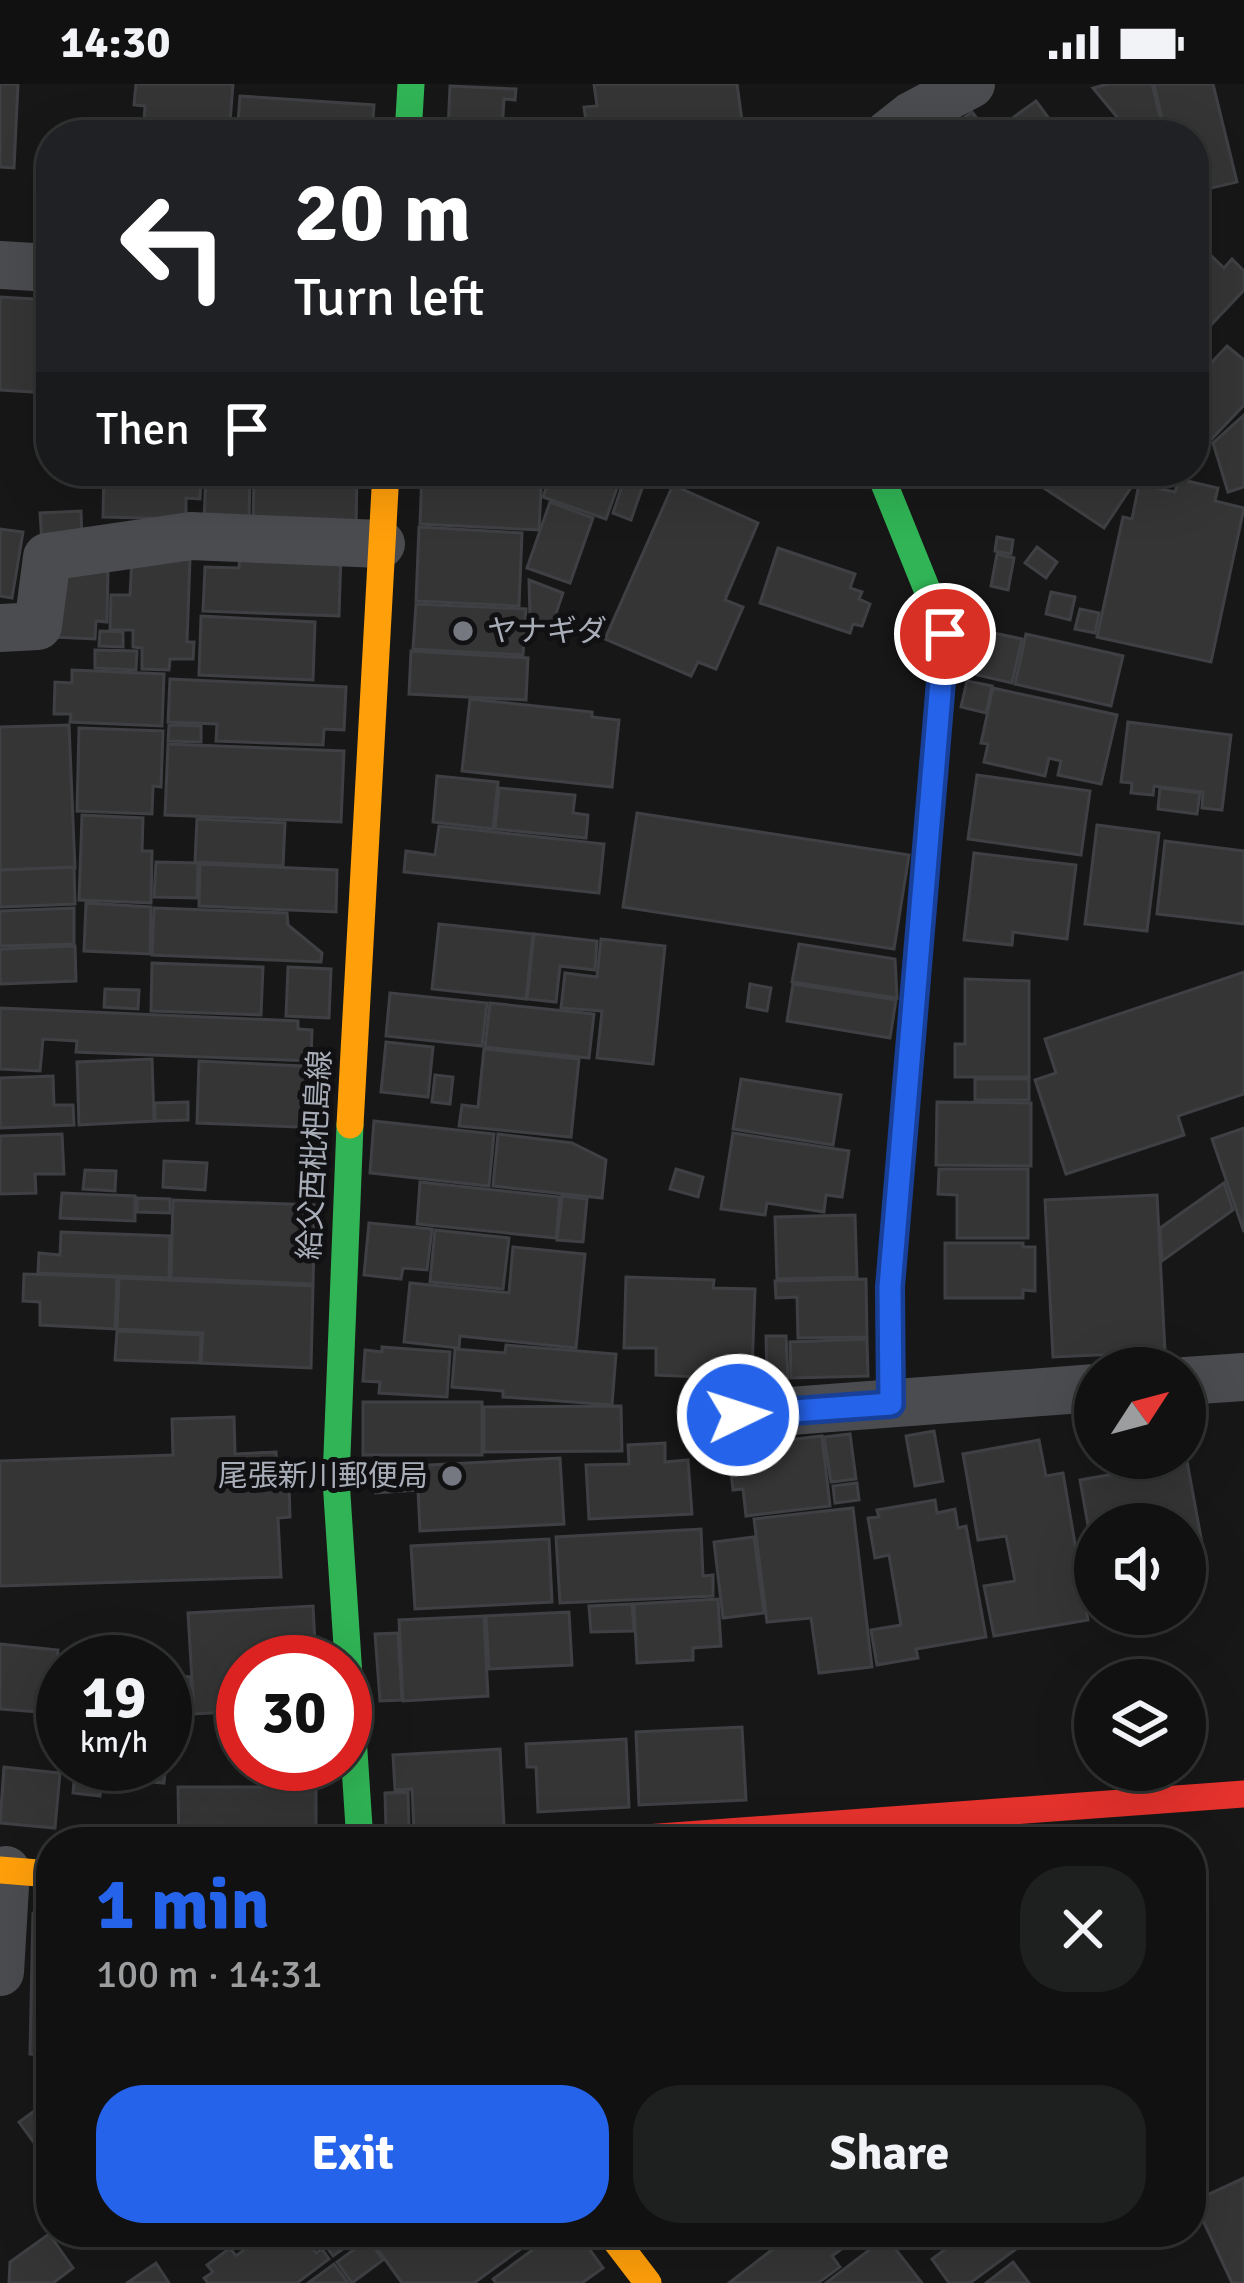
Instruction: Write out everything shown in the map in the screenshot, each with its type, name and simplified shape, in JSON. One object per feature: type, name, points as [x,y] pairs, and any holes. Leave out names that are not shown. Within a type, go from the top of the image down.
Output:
[{"type":"street","points":[[409,120],[411,84]]},
{"type":"street","points":[[906,120],[971,84]]},
{"type":"street","points":[[0,265],[36,267]]},
{"type":"street","name":"給父西枇杷島線","points":[[359,1827],[336,1480],[341,1290],[385,486]]},
{"type":"street","points":[[885,486],[945,634],[890,1287],[891,1404]]},
{"type":"street","points":[[0,628],[38,626],[47,557],[191,536],[381,544]]},
{"type":"street","points":[[1206,1380],[1244,1377]]},
{"type":"street","points":[[738,1415],[1074,1390]]},
{"type":"street","points":[[795,1827],[1244,1794]]},
{"type":"street","points":[[0,1972],[19,1871]]},
{"type":"street","points":[[619,2247],[644,2282]]},
{"type":"building","points":[[0,84],[18,84],[14,168],[0,167]]},
{"type":"building","points":[[136,84],[233,84],[230,120],[144,120],[145,106],[134,105]]},
{"type":"building","points":[[594,84],[737,84],[742,120],[586,120],[584,107],[597,106]]},
{"type":"building","points":[[1152,84],[1161,120],[1120,120],[1093,88]]},
{"type":"building","points":[[1154,84],[1213,84],[1237,182],[1209,189],[1209,120],[1162,120]]},
{"type":"building","points":[[450,86],[516,89],[515,100],[504,99],[503,120],[448,120]]},
{"type":"building","points":[[240,96],[374,105],[373,120],[238,120]]},
{"type":"building","points":[[1036,101],[1050,120],[1010,120]]},
{"type":"building","points":[[1209,254],[1224,268],[1232,259],[1244,271],[1244,290],[1209,327]]},
{"type":"building","points":[[0,297],[36,299],[36,392],[0,390]]},
{"type":"building","points":[[1227,346],[1244,360],[1244,405],[1209,442],[1209,365]]},
{"type":"building","points":[[1244,415],[1244,487],[1228,492],[1213,443]]},
{"type":"building","points":[[104,486],[200,486],[200,499],[186,498],[186,519],[103,517]]},
{"type":"building","points":[[205,486],[250,486],[249,524],[204,523]]},
{"type":"building","points":[[254,486],[357,486],[356,530],[253,527]]},
{"type":"building","points":[[421,486],[541,486],[539,530],[420,524]]},
{"type":"building","points":[[547,486],[618,486],[606,519],[543,497]]},
{"type":"building","points":[[622,486],[643,486],[631,520],[613,513]]},
{"type":"building","points":[[673,486],[758,523],[725,600],[743,607],[716,669],[698,662],[691,676],[605,639]]},
{"type":"building","points":[[1045,486],[1132,486],[1104,528]]},
{"type":"building","points":[[1139,486],[1175,492],[1177,486],[1218,488],[1215,501],[1244,508],[1211,662],[1097,637],[1123,517],[1132,519]]},
{"type":"building","points":[[550,502],[593,518],[570,583],[527,568]]},
{"type":"building","points":[[81,511],[82,541],[42,543],[40,513]]},
{"type":"building","points":[[419,527],[522,533],[519,606],[416,601]]},
{"type":"building","points":[[0,529],[23,532],[12,598],[0,596]]},
{"type":"building","points":[[997,537],[1013,540],[1011,554],[995,551]]},
{"type":"building","points":[[1037,547],[1057,562],[1046,578],[1025,563]]},
{"type":"building","points":[[240,548],[341,553],[339,616],[203,611],[205,567],[239,568]]},
{"type":"building","points":[[778,548],[855,574],[850,588],[862,592],[859,599],[870,604],[862,626],[853,624],[850,633],[760,603]]},
{"type":"building","points":[[997,554],[1014,558],[1008,590],[991,586]]},
{"type":"building","points":[[132,557],[190,559],[187,642],[194,642],[193,659],[170,659],[169,670],[142,669],[142,648],[133,647],[133,630],[110,630],[111,595],[130,595]]},
{"type":"building","points":[[108,570],[107,622],[96,621],[95,639],[54,637],[56,575]]},
{"type":"building","points":[[529,580],[563,593],[552,625],[530,618]]},
{"type":"building","points":[[1051,592],[1075,597],[1070,620],[1046,614]]},
{"type":"building","points":[[416,604],[526,609],[523,655],[413,649]]},
{"type":"building","points":[[1080,609],[1099,613],[1095,633],[1075,629]]},
{"type":"building","points":[[201,616],[315,622],[313,680],[199,675]]},
{"type":"building","points":[[970,628],[1022,639],[1012,683],[960,671]]},
{"type":"building","points":[[100,631],[123,632],[123,647],[99,646]]},
{"type":"building","points":[[1026,634],[1123,656],[1111,706],[1015,684]]},
{"type":"building","points":[[95,650],[137,651],[136,670],[95,668]]},
{"type":"building","points":[[411,651],[528,658],[526,700],[409,694]]},
{"type":"building","points":[[72,670],[164,674],[162,726],[70,722],[71,714],[54,714],[55,682],[72,683]]},
{"type":"building","points":[[170,679],[346,687],[344,730],[324,729],[323,745],[216,741],[217,724],[168,722]]},
{"type":"building","points":[[967,681],[992,686],[986,713],[961,707]]},
{"type":"building","points":[[993,688],[1117,715],[1101,784],[1058,775],[1061,761],[1049,758],[1045,776],[984,762],[988,744],[981,743]]},
{"type":"building","points":[[470,699],[592,712],[592,717],[619,720],[612,787],[462,771]]},
{"type":"building","points":[[1128,722],[1231,735],[1222,810],[1202,808],[1203,792],[1154,786],[1153,795],[1131,793],[1132,783],[1121,782]]},
{"type":"building","points":[[69,725],[75,868],[0,870],[0,727]]},
{"type":"building","points":[[169,725],[201,726],[201,742],[168,741]]},
{"type":"building","points":[[79,728],[163,731],[161,787],[153,786],[152,814],[77,811]]},
{"type":"building","points":[[168,744],[344,751],[341,822],[165,815]]},
{"type":"building","points":[[977,775],[1090,791],[1081,855],[968,839]]},
{"type":"building","points":[[437,776],[498,782],[493,829],[433,822]]},
{"type":"building","points":[[499,788],[575,795],[573,813],[588,815],[586,838],[495,829]]},
{"type":"building","points":[[1160,788],[1200,793],[1197,814],[1158,809]]},
{"type":"building","points":[[637,813],[909,855],[894,949],[623,907]]},
{"type":"building","points":[[82,815],[143,818],[142,851],[152,851],[151,903],[79,900]]},
{"type":"building","points":[[197,819],[285,823],[283,866],[195,862]]},
{"type":"building","points":[[1097,825],[1159,833],[1147,931],[1085,924]]},
{"type":"building","points":[[439,826],[604,844],[599,893],[404,872],[406,851],[435,855]]},
{"type":"building","points":[[1165,841],[1244,851],[1244,924],[1157,914]]},
{"type":"building","points":[[974,853],[1076,865],[1067,939],[1013,932],[1012,945],[964,940]]},
{"type":"building","points":[[156,862],[198,863],[197,898],[154,897]]},
{"type":"building","points":[[200,864],[337,870],[336,912],[199,906]]},
{"type":"building","points":[[74,867],[75,904],[0,907],[0,870]]},
{"type":"building","points":[[86,903],[151,907],[150,954],[84,951]]},
{"type":"building","points":[[74,908],[74,944],[0,946],[0,911]]},
{"type":"building","points":[[154,908],[287,913],[288,925],[322,953],[321,962],[152,955]]},
{"type":"building","points":[[439,924],[533,934],[526,999],[432,989]]},
{"type":"building","points":[[534,934],[597,941],[595,970],[560,966],[556,1002],[527,999]]},
{"type":"building","points":[[601,939],[665,946],[653,1064],[597,1058],[602,1011],[561,1008],[565,973],[597,977]]},
{"type":"building","points":[[799,944],[895,959],[897,998],[792,982]]},
{"type":"building","points":[[75,946],[76,981],[0,984],[0,949]]},
{"type":"building","points":[[152,963],[263,967],[261,1015],[151,1011]]},
{"type":"building","points":[[288,967],[331,969],[329,1018],[286,1016]]},
{"type":"building","points":[[1244,972],[1244,1094],[1178,1116],[1184,1135],[1066,1174],[1035,1080],[1056,1073],[1045,1039]]},
{"type":"building","points":[[965,979],[1029,981],[1029,1077],[955,1077],[955,1044],[965,1044]]},
{"type":"building","points":[[750,984],[771,988],[767,1011],[747,1007]]},
{"type":"building","points":[[793,984],[896,1000],[890,1038],[787,1021]]},
{"type":"building","points":[[105,989],[139,990],[138,1009],[104,1007]]},
{"type":"building","points":[[390,993],[487,1003],[482,1046],[386,1036]]},
{"type":"building","points":[[490,1003],[594,1014],[589,1058],[485,1047]]},
{"type":"building","points":[[0,1008],[298,1021],[298,1029],[312,1030],[311,1061],[76,1052],[77,1041],[43,1039],[40,1071],[0,1069]]},
{"type":"building","points":[[386,1042],[433,1047],[428,1097],[381,1092]]},
{"type":"building","points":[[484,1049],[579,1059],[571,1137],[459,1126],[462,1105],[478,1107]]},
{"type":"building","points":[[152,1059],[154,1121],[79,1125],[77,1062]]},
{"type":"building","points":[[199,1061],[324,1067],[322,1128],[197,1123]]},
{"type":"building","points":[[435,1075],[453,1077],[450,1104],[432,1102]]},
{"type":"building","points":[[53,1076],[54,1105],[73,1105],[74,1125],[0,1128],[0,1078]]},
{"type":"building","points":[[741,1079],[841,1095],[833,1145],[733,1129]]},
{"type":"building","points":[[975,1079],[1029,1079],[1029,1100],[975,1100]]},
{"type":"building","points":[[188,1102],[188,1120],[155,1121],[155,1103]]},
{"type":"building","points":[[937,1102],[1031,1103],[1031,1166],[936,1165]]},
{"type":"building","points":[[374,1121],[494,1134],[489,1186],[370,1173]]},
{"type":"building","points":[[1244,1128],[1244,1232],[1212,1139]]},
{"type":"building","points":[[733,1133],[849,1151],[842,1197],[826,1195],[824,1212],[767,1203],[765,1215],[721,1209]]},
{"type":"building","points":[[62,1134],[64,1174],[35,1174],[36,1193],[0,1194],[0,1136]]},
{"type":"building","points":[[498,1134],[572,1143],[606,1160],[602,1198],[493,1186]]},
{"type":"building","points":[[164,1161],[207,1163],[205,1190],[163,1187]]},
{"type":"building","points":[[676,1169],[703,1177],[698,1197],[670,1189]]},
{"type":"building","points":[[939,1169],[1028,1169],[1028,1238],[957,1238],[957,1195],[938,1194]]},
{"type":"building","points":[[85,1170],[116,1171],[115,1191],[83,1189]]},
{"type":"building","points":[[420,1182],[560,1197],[556,1238],[417,1224]]},
{"type":"building","points":[[1224,1183],[1233,1210],[1162,1261],[1160,1228]]},
{"type":"building","points":[[62,1193],[135,1196],[135,1221],[60,1218]]},
{"type":"building","points":[[1157,1195],[1165,1347],[1074,1347],[1074,1356],[1053,1357],[1045,1200]]},
{"type":"building","points":[[562,1196],[587,1199],[583,1242],[557,1240]]},
{"type":"building","points":[[137,1198],[170,1199],[170,1213],[137,1212]]},
{"type":"building","points":[[173,1200],[315,1205],[313,1284],[171,1278]]},
{"type":"building","points":[[855,1215],[857,1277],[777,1279],[775,1217]]},
{"type":"building","points":[[369,1223],[432,1229],[427,1270],[403,1268],[401,1279],[364,1275]]},
{"type":"building","points":[[435,1230],[509,1238],[503,1289],[430,1282]]},
{"type":"building","points":[[61,1232],[170,1236],[169,1278],[38,1273],[39,1253],[60,1255]]},
{"type":"building","points":[[945,1243],[1035,1247],[1035,1291],[1023,1290],[1023,1298],[945,1298]]},
{"type":"building","points":[[513,1247],[585,1254],[576,1348],[460,1336],[459,1348],[404,1342],[410,1283],[509,1293]]},
{"type":"building","points":[[24,1274],[117,1277],[115,1329],[40,1325],[40,1302],[23,1301]]},
{"type":"building","points":[[626,1277],[714,1280],[713,1288],[755,1289],[752,1371],[699,1370],[698,1377],[656,1375],[656,1348],[624,1348]]},
{"type":"building","points":[[119,1278],[313,1286],[311,1368],[201,1363],[203,1333],[117,1329]]},
{"type":"building","points":[[866,1279],[867,1337],[798,1338],[797,1297],[776,1298],[775,1281]]},
{"type":"building","points":[[117,1331],[201,1335],[200,1363],[115,1360]]},
{"type":"building","points":[[766,1336],[786,1336],[788,1378],[767,1378]]},
{"type":"building","points":[[867,1339],[868,1376],[791,1378],[790,1342]]},
{"type":"building","points":[[506,1345],[616,1354],[612,1405],[503,1397],[503,1391],[452,1387],[455,1349],[505,1353]]},
{"type":"building","points":[[382,1347],[450,1352],[447,1397],[379,1393],[380,1382],[363,1381],[365,1350],[382,1352]]},
{"type":"building","points":[[363,1402],[482,1402],[482,1455],[363,1455]]},
{"type":"building","points":[[621,1406],[622,1451],[484,1452],[484,1407]]},
{"type":"building","points":[[234,1417],[235,1454],[276,1452],[277,1484],[289,1483],[290,1517],[278,1518],[281,1577],[0,1586],[0,1461],[173,1455],[172,1419]]},
{"type":"building","points":[[934,1431],[943,1481],[915,1486],[906,1436]]},
{"type":"building","points":[[850,1434],[856,1479],[831,1482],[824,1437]]},
{"type":"building","points":[[822,1436],[830,1506],[746,1516],[743,1489],[733,1490],[728,1447]]},
{"type":"building","points":[[1039,1440],[1046,1476],[1063,1473],[1074,1538],[1074,1622],[994,1636],[984,1586],[1015,1581],[1006,1536],[978,1540],[963,1454]]},
{"type":"building","points":[[665,1443],[665,1462],[688,1460],[692,1514],[589,1519],[586,1465],[629,1464],[628,1445]]},
{"type":"building","points":[[560,1458],[564,1524],[420,1531],[418,1490],[376,1493],[374,1468]]},
{"type":"building","points":[[1190,1479],[1195,1503],[1084,1503],[1080,1480]]},
{"type":"building","points":[[857,1483],[859,1500],[835,1503],[833,1486]]},
{"type":"building","points":[[935,1500],[937,1513],[955,1509],[958,1528],[966,1526],[986,1637],[916,1649],[918,1658],[877,1665],[871,1630],[901,1625],[889,1555],[875,1558],[868,1518],[879,1517],[877,1510]]},
{"type":"building","points":[[853,1508],[872,1667],[819,1673],[811,1618],[767,1622],[754,1519]]},
{"type":"building","points":[[701,1529],[703,1576],[713,1575],[713,1596],[560,1603],[556,1537]]},
{"type":"building","points":[[754,1537],[764,1613],[723,1618],[714,1542]]},
{"type":"building","points":[[549,1539],[552,1602],[415,1609],[411,1546]]},
{"type":"building","points":[[718,1599],[721,1646],[693,1648],[693,1660],[637,1663],[634,1604]]},
{"type":"building","points":[[632,1604],[634,1631],[591,1632],[589,1606]]},
{"type":"building","points":[[313,1606],[315,1635],[216,1635],[216,1713],[194,1714],[188,1613]]},
{"type":"building","points":[[569,1612],[572,1665],[489,1669],[486,1616]]},
{"type":"building","points":[[484,1616],[488,1696],[403,1701],[399,1620]]},
{"type":"building","points":[[398,1633],[402,1700],[380,1701],[375,1634]]},
{"type":"building","points":[[0,1644],[36,1648],[36,1712],[0,1709]]},
{"type":"building","points":[[742,1727],[746,1800],[639,1805],[636,1732]]},
{"type":"building","points":[[626,1739],[629,1807],[538,1812],[536,1767],[527,1767],[526,1744]]},
{"type":"building","points":[[500,1749],[504,1825],[414,1827],[412,1789],[395,1790],[393,1755]]},
{"type":"building","points":[[4,1767],[36,1770],[36,1791],[58,1791],[55,1827],[0,1823]]},
{"type":"building","points":[[216,1787],[216,1791],[316,1791],[316,1827],[179,1827],[178,1791]]},
{"type":"building","points":[[73,1791],[100,1791],[100,1796]]},
{"type":"building","points":[[408,1792],[409,1827],[386,1827],[385,1793]]},
{"type":"building","points":[[36,1911],[36,2054],[30,2054]]},
{"type":"building","points":[[36,2110],[36,2145],[19,2122]]},
{"type":"building","points":[[1244,2178],[1244,2283],[1232,2283],[1206,2227],[1206,2195]]},
{"type":"building","points":[[36,2243],[36,2247],[58,2247],[73,2268],[53,2283],[9,2283],[10,2262]]},
{"type":"building","points":[[248,2247],[312,2247],[316,2253],[322,2249],[329,2259],[297,2283],[208,2283],[204,2278],[213,2272],[207,2265],[230,2248],[236,2256]]},
{"type":"building","points":[[357,2247],[374,2247],[383,2260],[352,2283],[337,2262]]},
{"type":"building","points":[[376,2247],[523,2247],[474,2283],[402,2283]]},
{"type":"building","points":[[537,2247],[588,2247],[603,2268],[582,2283],[496,2283],[493,2279]]},
{"type":"building","points":[[776,2247],[844,2247],[832,2256],[840,2267],[818,2283],[729,2283]]},
{"type":"building","points":[[873,2247],[894,2247],[922,2283],[826,2283]]},
{"type":"building","points":[[1019,2247],[970,2283],[949,2283],[932,2259],[947,2248]]},
{"type":"building","points":[[1013,2262],[1029,2283],[986,2283]]},
{"type":"building","points":[[156,2263],[169,2283],[127,2283]]},
{"type":"building","points":[[334,2264],[348,2283],[308,2283]]},
{"type":"traffic: fast","points":[[409,120],[411,84]]},
{"type":"traffic: fast","points":[[885,486],[945,634],[890,1287],[891,1404]]},
{"type":"traffic: fast","points":[[350,1125],[336,1480],[359,1827]]},
{"type":"traffic: slow","points":[[350,1125],[385,486]]},
{"type":"traffic: slow","points":[[0,1870],[36,1873]]},
{"type":"traffic: slow","points":[[620,2247],[648,2283]]},
{"type":"traffic: jam","points":[[795,1827],[1244,1794]]},
{"type":"place","name":"ヤナギダ","points":[[463,631]]},
{"type":"place","name":"尾張新川郵便局","points":[[452,1476]]},
{"type":"route","points":[[738,1415],[891,1404],[890,1287],[945,634]]}]
